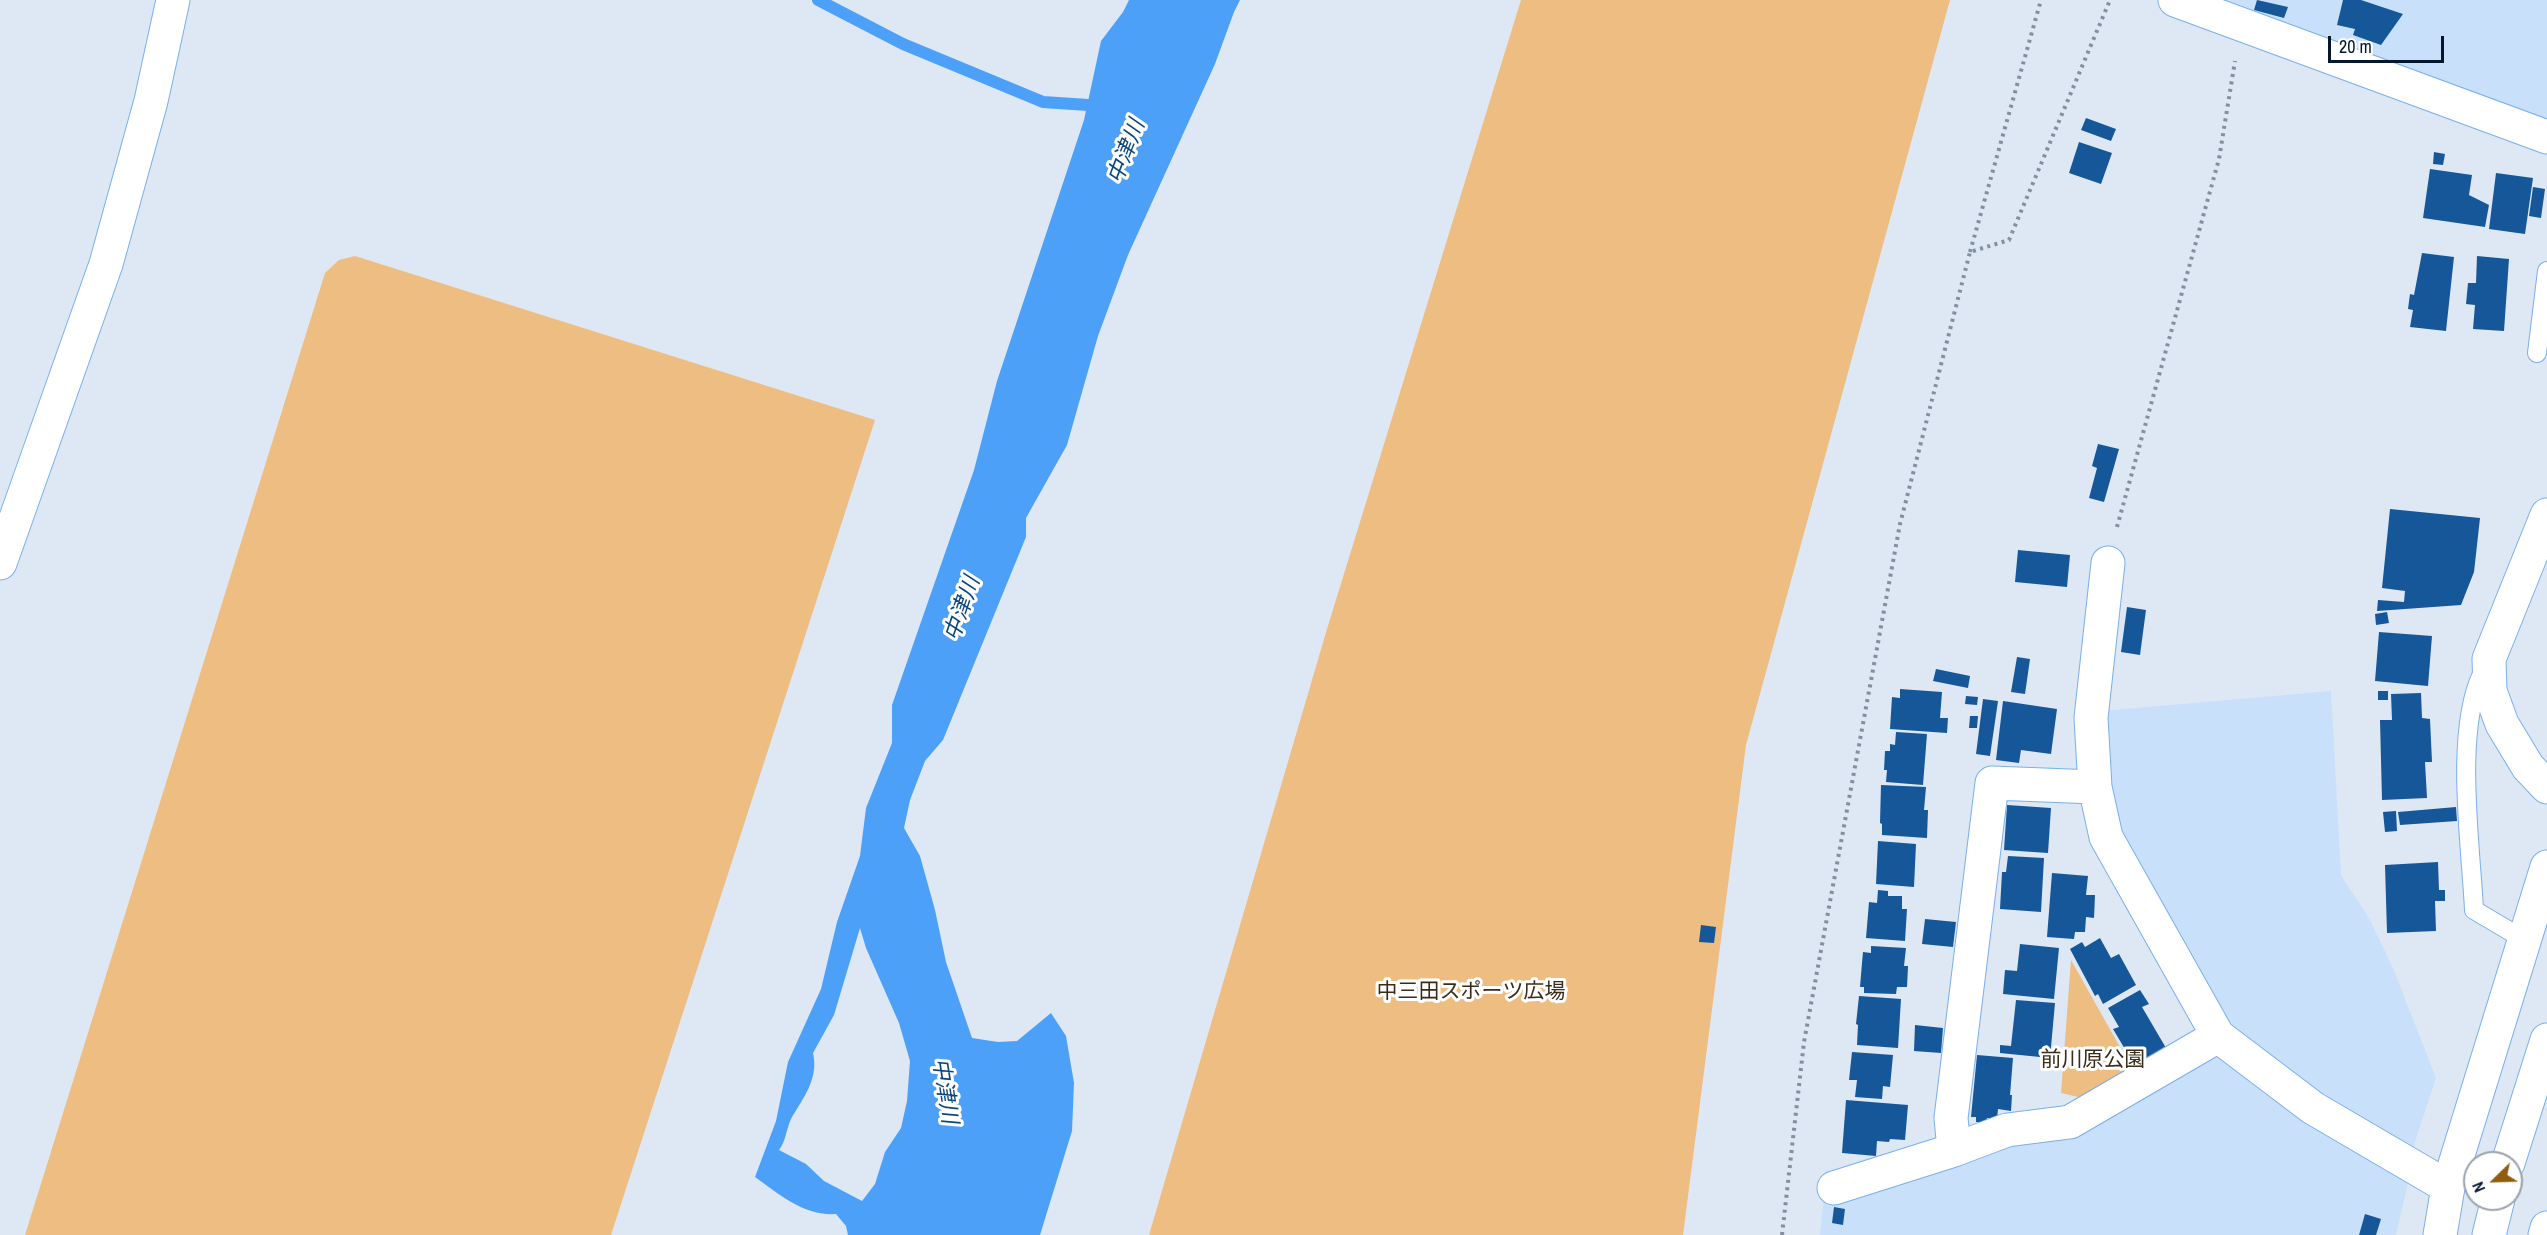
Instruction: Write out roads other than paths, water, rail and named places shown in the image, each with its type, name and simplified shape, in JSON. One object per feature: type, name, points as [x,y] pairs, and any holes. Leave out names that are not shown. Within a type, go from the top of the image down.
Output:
[{"type":"street","points":[[0,562],[106,264],[151,101],[173,0]]},
{"type":"street","points":[[2175,0],[2547,137]]},
{"type":"street","points":[[2547,515],[2489,659],[2490,691],[2502,724],[2528,767],[2547,787]]},
{"type":"street","points":[[2108,563],[2091,718],[2095,787],[2106,837],[2218,1036],[2313,1108],[2448,1187]]},
{"type":"street","points":[[1954,1150],[1951,1118],[1992,783],[2095,787]]},
{"type":"street","points":[[2440,1235],[2448,1187],[2547,867]]},
{"type":"street","points":[[1834,1188],[1954,1150],[2007,1130],[2070,1122],[2218,1036]]},
{"type":"street","points":[[2512,1151],[2547,1040]]},
{"type":"street","points":[[2489,1235],[2495,1211]]},
{"type":"street","points":[[2545,1235],[2547,1228]]},
{"type":"lane","points":[[2537,353],[2547,271]]},
{"type":"lane","points":[[2489,659],[2477,684],[2470,719],[2466,763],[2474,910],[2523,939]]},
{"type":"water","name":"中津川","points":[[1129,0],[1240,0],[1215,64],[1128,255],[1098,336],[1067,445],[1026,518],[1026,537],[943,740],[925,761],[910,800],[904,828],[920,856],[946,962],[972,1038],[998,1042],[1017,1041],[1051,1013],[1066,1036],[1074,1083],[1072,1131],[1040,1235],[848,1235],[846,1226],[836,1214],[813,1212],[803,1208],[755,1177],[776,1121],[788,1062],[821,989],[837,922],[860,856],[866,808],[892,743],[892,705],[974,470],[997,381],[1084,120],[1101,41],[1123,12]],"holes":[[[860,928],[866,948],[899,1023],[910,1061],[907,1101],[901,1128],[885,1152],[875,1184],[862,1201],[824,1181],[806,1164],[779,1150],[791,1119],[812,1080],[813,1053],[834,1015]]]},
{"type":"waterway","points":[[818,0],[903,44],[1043,102],[1103,106]]},
{"type":"park label","name":"中三田スポーツ広場","points":[[1471,992]]},
{"type":"park label","name":"前川原公園","points":[[2093,1060]]}]
